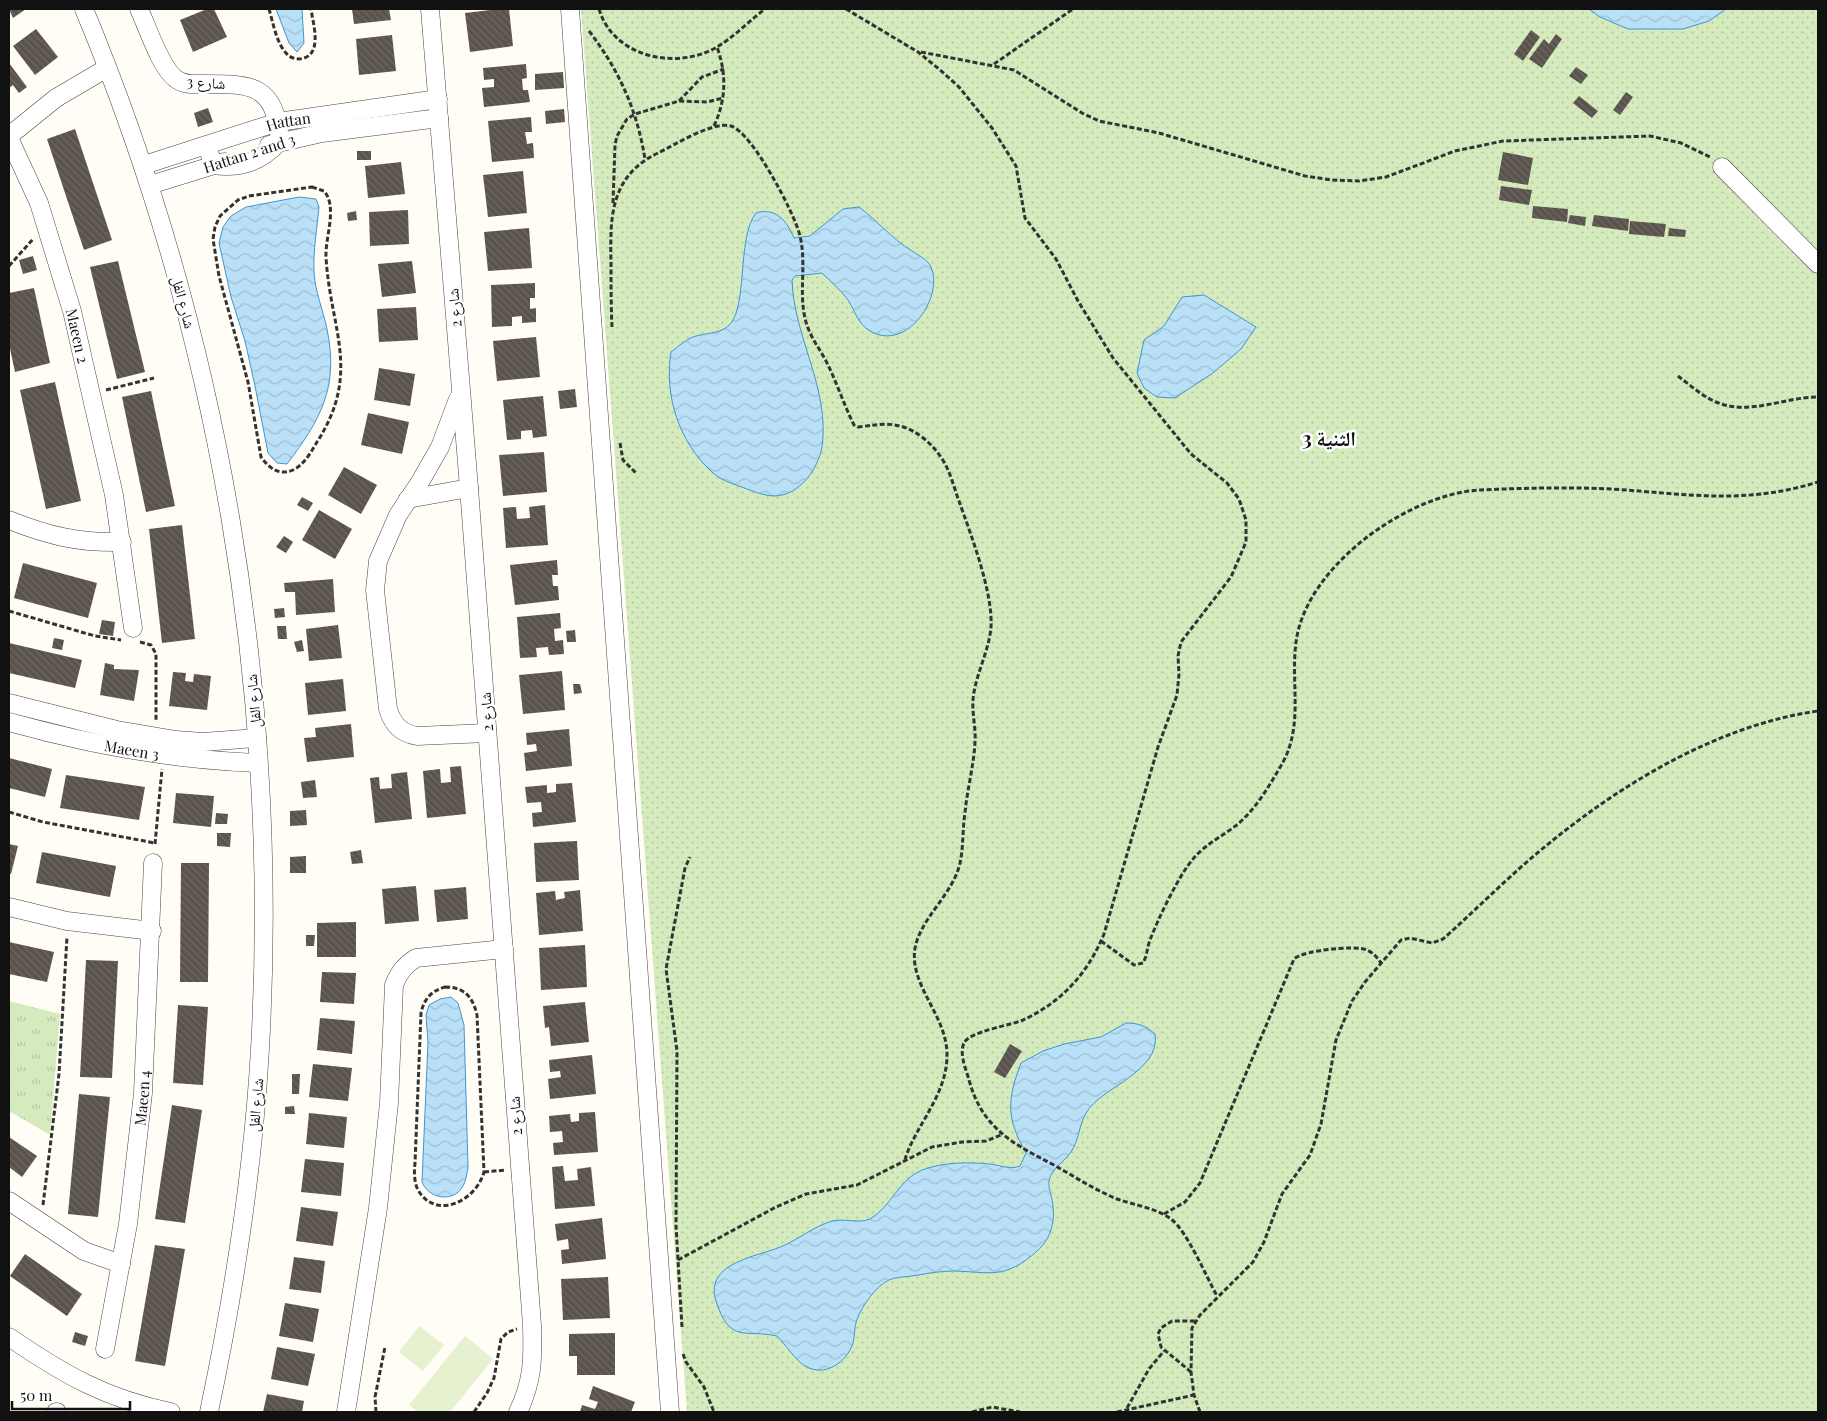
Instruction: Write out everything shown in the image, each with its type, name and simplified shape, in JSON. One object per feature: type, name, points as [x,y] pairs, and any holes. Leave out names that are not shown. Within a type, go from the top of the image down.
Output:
[{"type":"street","name":"شارع الفل","points":[[84,9],[144,165],[186,306],[212,419],[242,604],[257,738],[263,968],[258,1069],[243,1223],[232,1295],[209,1412]]},
{"type":"street","name":"شارع 3","points":[[139,9],[166,66],[176,80],[192,84],[238,84],[252,88],[264,96],[273,107],[278,122],[280,141]]},
{"type":"street","name":"شارع 2","points":[[430,9],[469,488],[532,1325],[532,1374],[527,1394],[518,1412]]},
{"type":"street","points":[[570,10],[590,259],[649,1136],[670,1412]]},
{"type":"street","name":"Maeen 2","points":[[107,68],[56,98],[9,137],[30,180],[72,311],[114,495],[122,542],[130,636]]},
{"type":"street","name":"Hattan","points":[[144,165],[278,122],[438,100]]},
{"type":"street","name":"Hattan 2 and 3","points":[[150,185],[238,158],[280,141],[322,133],[439,118]]},
{"type":"street","points":[[207,145],[213,165]]},
{"type":"street","points":[[1722,168],[1818,264]]},
{"type":"street","points":[[461,389],[440,446],[408,499],[382,548],[375,590],[388,709],[391,719],[398,728],[407,734],[418,736],[487,733]]},
{"type":"street","points":[[408,499],[469,488]]},
{"type":"street","points":[[9,520],[46,534],[71,540],[122,542]]},
{"type":"street","name":"Maeen 3","points":[[9,703],[117,730],[156,736],[203,742],[257,738]]},
{"type":"street","name":"Maeen 3","points":[[9,722],[82,741],[163,756],[258,763]]},
{"type":"street","name":"Maeen 4","points":[[105,1349],[128,1224],[143,1093],[152,931],[153,862]]},
{"type":"street","points":[[9,907],[67,921],[152,931]]},
{"type":"street","points":[[348,1411],[380,1190],[389,1103],[394,985],[398,974],[406,964],[416,958],[504,949]]},
{"type":"street","points":[[9,1202],[84,1250],[121,1264]]},
{"type":"street","points":[[9,1337],[74,1379],[132,1402],[171,1412]]},
{"type":"path","points":[[269,9],[282,47],[291,58],[298,59],[310,54],[314,48],[311,9]]},
{"type":"path","points":[[599,9],[607,29],[620,42],[651,56],[668,59],[686,57],[717,47],[765,9]]},
{"type":"path","points":[[846,9],[918,52],[959,87],[992,128],[1016,166],[1025,218],[1056,259],[1078,301],[1113,358],[1191,454],[1234,490],[1246,520],[1246,542],[1234,571],[1181,642],[1178,656],[1177,695],[1158,747],[1101,941],[1082,976],[1050,1004],[1023,1020],[973,1034],[965,1041],[963,1056],[970,1086],[984,1113],[1001,1135],[1074,1178],[1116,1198],[1164,1214],[1181,1230],[1217,1296]]},
{"type":"path","points":[[994,65],[1073,9]]},
{"type":"path","points":[[570,10],[607,55],[626,91],[635,114],[645,159]]},
{"type":"path","points":[[714,127],[723,98],[724,69],[717,47]]},
{"type":"path","points":[[918,52],[994,65],[1025,75],[1082,113],[1099,121],[1159,133],[1305,176],[1359,181],[1386,177],[1455,151],[1502,141],[1650,136],[1666,138],[1696,149],[1722,168]]},
{"type":"path","points":[[679,101],[702,77],[724,69]]},
{"type":"path","points":[[612,334],[610,222],[617,136],[627,120],[635,114],[679,101],[707,102],[723,98]]},
{"type":"path","points":[[612,209],[628,176],[645,159],[714,127],[730,126],[745,135],[787,203],[800,237],[804,276],[802,299],[807,325],[828,365],[854,425],[860,427],[881,423],[906,428],[930,444],[944,461],[971,535],[991,614],[989,641],[975,682],[973,701],[975,740],[963,828],[962,855],[950,888],[919,935],[914,955],[920,981],[940,1021],[945,1038],[945,1073],[940,1089],[916,1133],[905,1159]]},
{"type":"path","points":[[312,187],[324,190],[330,201],[326,254],[331,300],[340,343],[339,391],[331,416],[305,460],[298,468],[288,472],[277,471],[267,466],[261,457],[248,382],[219,276],[213,239],[220,216],[238,200],[249,196],[312,187]]},
{"type":"path","points":[[9,266],[46,225]]},
{"type":"path","points":[[1678,376],[1706,397],[1728,406],[1753,407],[1786,400],[1818,397]]},
{"type":"path","points":[[91,394],[154,378]]},
{"type":"path","points":[[619,433],[623,460],[636,473]]},
{"type":"path","points":[[1101,941],[1134,965],[1143,963],[1155,929],[1193,859],[1240,821],[1265,793],[1283,762],[1293,736],[1296,714],[1296,648],[1304,612],[1317,589],[1333,570],[1369,536],[1384,526],[1432,501],[1478,490],[1586,488],[1728,498],[1782,492],[1818,482]]},
{"type":"path","points":[[9,611],[86,634],[130,636],[151,645],[156,654],[156,736]]},
{"type":"path","points":[[1200,1412],[1194,1395],[1191,1372],[1191,1336],[1196,1321],[1217,1296],[1253,1262],[1264,1242],[1282,1194],[1310,1155],[1321,1124],[1330,1069],[1343,1020],[1352,1001],[1401,940],[1410,938],[1432,943],[1443,939],[1545,846],[1632,785],[1688,753],[1734,732],[1757,724],[1818,711]]},
{"type":"path","points":[[153,862],[163,756]]},
{"type":"path","points":[[9,812],[43,822],[155,843]]},
{"type":"path","points":[[682,1336],[676,1192],[677,1052],[666,969],[685,868],[690,857]]},
{"type":"path","points":[[41,1223],[52,1148],[59,1074],[67,921]]},
{"type":"path","points":[[1164,1214],[1185,1202],[1200,1182],[1294,959],[1309,951],[1356,948],[1373,953],[1381,963]]},
{"type":"path","points":[[445,987],[453,987],[467,993],[472,999],[477,1015],[484,1172],[476,1191],[458,1203],[439,1204],[431,1202],[419,1192],[416,1184],[421,1013],[426,998],[438,989],[445,987]]},
{"type":"path","points":[[678,1260],[791,1200],[815,1191],[857,1185],[905,1159],[932,1148],[962,1142],[986,1141],[1001,1135]]},
{"type":"path","points":[[484,1172],[519,1169]]},
{"type":"path","points":[[1191,1372],[1164,1351],[1158,1341],[1161,1328],[1172,1321],[1196,1321]]},
{"type":"path","points":[[474,1412],[487,1393],[494,1378],[501,1338],[508,1332],[532,1325]]},
{"type":"path","points":[[683,1345],[686,1362],[701,1381],[714,1412]]},
{"type":"path","points":[[376,1412],[376,1397],[385,1347]]},
{"type":"path","points":[[1127,1409],[1149,1369],[1164,1351]]},
{"type":"path","points":[[1117,1412],[1194,1395]]},
{"type":"path","points":[[972,1412],[992,1407],[1020,1412]]},
{"type":"green space","points":[[581,9],[1818,9],[1818,1412],[687,1412]]},
{"type":"green space","points":[[9,1001],[60,1014],[50,1135],[9,1111]]},
{"type":"green space","points":[[419,1326],[444,1345],[423,1371],[399,1352]]},
{"type":"green space","points":[[465,1336],[493,1359],[450,1412],[418,1412],[409,1405]]},
{"type":"water","points":[[276,9],[302,9],[304,43],[297,52],[289,43]]},
{"type":"water","points":[[1589,9],[1726,9],[1709,21],[1683,29],[1628,29],[1600,17]]},
{"type":"water","points":[[299,197],[316,199],[319,207],[314,272],[317,293],[327,329],[331,368],[329,385],[318,417],[287,464],[277,463],[268,453],[245,341],[231,297],[219,243],[223,227],[231,216],[246,207]]},
{"type":"water","points":[[859,207],[898,241],[930,265],[934,277],[933,291],[928,305],[909,328],[897,334],[884,336],[870,331],[862,325],[845,296],[822,273],[795,276],[792,280],[794,301],[821,404],[823,425],[820,455],[812,472],[800,486],[784,495],[766,495],[725,480],[715,474],[700,460],[691,447],[676,417],[670,385],[671,352],[693,337],[727,327],[734,319],[741,291],[746,239],[750,224],[756,213],[769,212],[780,217],[788,226],[794,238],[810,236],[843,209]]},
{"type":"water","points":[[1204,295],[1256,327],[1241,349],[1213,373],[1175,398],[1157,397],[1144,388],[1137,373],[1144,340],[1164,326],[1182,297]]},
{"type":"water","points":[[451,997],[458,1003],[464,1025],[468,1167],[465,1182],[459,1192],[447,1197],[441,1197],[430,1192],[422,1182],[428,1042],[426,1015],[429,1005],[440,999]]},
{"type":"water","points":[[1126,1023],[1142,1026],[1155,1034],[1154,1047],[1149,1059],[1140,1069],[1104,1095],[1086,1113],[1074,1147],[1050,1177],[1049,1185],[1053,1207],[1052,1228],[1042,1246],[1026,1260],[1016,1266],[997,1272],[953,1271],[889,1280],[870,1296],[863,1307],[855,1327],[853,1343],[846,1356],[840,1362],[827,1369],[820,1370],[805,1366],[777,1336],[739,1332],[727,1324],[721,1315],[714,1288],[718,1277],[737,1262],[785,1245],[832,1221],[861,1221],[870,1219],[884,1208],[907,1180],[922,1170],[938,1165],[956,1163],[990,1164],[1009,1167],[1020,1166],[1026,1153],[1019,1141],[1012,1119],[1011,1099],[1021,1063],[1043,1051],[1064,1044],[1101,1037]]},
{"type":"building","points":[[9,9],[26,9],[13,18]]},
{"type":"building","points":[[207,9],[214,9],[227,37],[193,52],[180,20]]},
{"type":"building","points":[[352,9],[389,9],[391,20],[354,24]]},
{"type":"building","points":[[509,9],[513,46],[470,52],[465,13]]},
{"type":"building","points":[[36,29],[58,57],[35,75],[13,46]]},
{"type":"building","points":[[1531,30],[1540,37],[1523,61],[1514,54]]},
{"type":"building","points":[[1556,34],[1562,39],[1542,68],[1529,59],[1544,39],[1549,44]]},
{"type":"building","points":[[392,35],[396,71],[359,75],[356,39]]},
{"type":"building","points":[[9,63],[27,87],[19,93],[13,85],[9,88]]},
{"type":"building","points":[[526,64],[527,78],[522,79],[523,90],[528,90],[530,102],[484,107],[482,88],[494,87],[494,79],[484,80],[483,68]]},
{"type":"building","points":[[1576,67],[1588,75],[1581,84],[1569,76]]},
{"type":"building","points":[[563,72],[564,88],[535,90],[535,74]]},
{"type":"building","points":[[1626,92],[1633,97],[1620,115],[1613,110]]},
{"type":"building","points":[[1579,96],[1598,111],[1592,118],[1573,103]]},
{"type":"building","points":[[208,108],[213,122],[198,127],[194,113]]},
{"type":"building","points":[[564,109],[565,122],[546,124],[545,111]]},
{"type":"building","points":[[531,117],[532,132],[525,132],[527,144],[533,143],[534,158],[492,162],[488,121]]},
{"type":"building","points":[[75,129],[112,240],[84,250],[47,139]]},
{"type":"building","points":[[357,151],[371,151],[371,160],[357,160]]},
{"type":"building","points":[[1503,152],[1533,158],[1528,185],[1498,180]]},
{"type":"building","points":[[401,162],[405,194],[368,198],[365,166]]},
{"type":"building","points":[[523,171],[527,213],[488,217],[483,175]]},
{"type":"building","points":[[1501,186],[1532,190],[1529,205],[1499,200]]},
{"type":"building","points":[[1533,206],[1568,209],[1567,222],[1532,218]]},
{"type":"building","points":[[408,210],[409,244],[370,246],[369,212]]},
{"type":"building","points":[[356,211],[357,220],[348,221],[347,213]]},
{"type":"building","points":[[1570,215],[1586,217],[1585,226],[1568,223]]},
{"type":"building","points":[[1594,215],[1629,219],[1628,231],[1592,226]]},
{"type":"building","points":[[1630,221],[1666,224],[1664,237],[1629,234]]},
{"type":"building","points":[[529,228],[532,268],[488,271],[484,232]]},
{"type":"building","points":[[1669,228],[1686,230],[1685,237],[1668,236]]},
{"type":"building","points":[[33,256],[37,270],[23,274],[19,260]]},
{"type":"building","points":[[118,261],[145,372],[117,379],[90,267]]},
{"type":"building","points":[[412,261],[416,293],[382,297],[378,264]]},
{"type":"building","points":[[535,283],[535,298],[530,298],[530,309],[536,308],[536,322],[522,323],[522,316],[512,317],[512,326],[492,327],[491,285]]},
{"type":"building","points":[[34,288],[50,363],[15,372],[9,344],[9,293]]},
{"type":"building","points":[[416,307],[418,340],[379,342],[377,309]]},
{"type":"building","points":[[536,337],[540,377],[497,381],[493,341]]},
{"type":"building","points":[[379,368],[415,374],[410,406],[374,400]]},
{"type":"building","points":[[55,382],[81,501],[46,509],[20,390]]},
{"type":"building","points":[[575,389],[577,407],[560,409],[558,391]]},
{"type":"building","points":[[151,391],[175,506],[146,512],[122,397]]},
{"type":"building","points":[[543,396],[547,436],[533,438],[532,430],[521,431],[521,439],[507,440],[503,400]]},
{"type":"building","points":[[368,413],[409,422],[402,454],[361,445]]},
{"type":"building","points":[[544,452],[547,492],[503,496],[499,455]]},
{"type":"building","points":[[344,467],[377,485],[361,514],[328,495]]},
{"type":"building","points":[[302,497],[313,503],[308,511],[297,505]]},
{"type":"building","points":[[545,505],[548,545],[506,548],[503,508],[516,507],[517,519],[530,518],[529,507]]},
{"type":"building","points":[[319,510],[352,529],[335,559],[302,540]]},
{"type":"building","points":[[182,525],[195,639],[162,643],[149,529]]},
{"type":"building","points":[[284,536],[293,542],[286,553],[276,547]]},
{"type":"building","points":[[557,560],[558,575],[552,575],[553,586],[558,586],[559,600],[515,605],[510,565]]},
{"type":"building","points":[[23,563],[97,583],[88,618],[14,598]]},
{"type":"building","points":[[333,579],[335,612],[296,615],[295,592],[285,592],[284,583]]},
{"type":"building","points":[[284,608],[285,617],[275,618],[274,609]]},
{"type":"building","points":[[560,613],[561,628],[554,629],[555,641],[563,640],[564,654],[549,655],[548,647],[536,648],[537,657],[520,658],[517,617]]},
{"type":"building","points":[[102,620],[115,622],[113,636],[99,634]]},
{"type":"building","points":[[338,625],[342,658],[309,661],[306,629]]},
{"type":"building","points":[[277,626],[286,626],[287,639],[278,639]]},
{"type":"building","points":[[575,630],[576,642],[567,642],[566,631]]},
{"type":"building","points":[[54,638],[64,640],[62,650],[52,648]]},
{"type":"building","points":[[302,640],[304,651],[297,652],[294,642]]},
{"type":"building","points":[[9,643],[82,660],[75,688],[9,673]]},
{"type":"building","points":[[105,663],[114,665],[114,669],[139,670],[134,701],[100,695]]},
{"type":"building","points":[[562,671],[565,710],[523,714],[519,675]]},
{"type":"building","points":[[173,672],[186,673],[185,681],[193,682],[194,674],[211,676],[207,710],[169,706]]},
{"type":"building","points":[[343,679],[346,711],[308,715],[305,683]]},
{"type":"building","points":[[573,684],[580,684],[582,693],[574,694]]},
{"type":"building","points":[[351,724],[354,757],[307,762],[304,738],[316,737],[315,728]]},
{"type":"building","points":[[569,729],[572,766],[526,771],[524,753],[537,751],[536,744],[527,745],[526,733]]},
{"type":"building","points":[[9,758],[52,769],[45,797],[9,788]]},
{"type":"building","points":[[461,766],[466,814],[427,818],[423,771],[440,769],[441,783],[451,782],[450,767]]},
{"type":"building","points":[[407,772],[412,819],[375,823],[370,778],[379,777],[380,789],[392,788],[391,774]]},
{"type":"building","points":[[66,775],[145,787],[139,820],[60,808]]},
{"type":"building","points":[[315,780],[317,797],[303,798],[301,782]]},
{"type":"building","points":[[572,783],[576,822],[533,827],[532,813],[542,812],[541,802],[527,803],[525,787],[547,785],[547,793],[556,792],[556,784]]},
{"type":"building","points":[[176,793],[214,796],[211,827],[173,823]]},
{"type":"building","points":[[306,810],[307,825],[290,826],[290,811]]},
{"type":"building","points":[[216,813],[228,814],[227,824],[215,824]]},
{"type":"building","points":[[217,833],[231,833],[230,847],[217,846]]},
{"type":"building","points":[[577,841],[579,880],[536,882],[534,843]]},
{"type":"building","points":[[9,844],[18,846],[11,874],[9,874]]},
{"type":"building","points":[[361,850],[363,863],[352,864],[350,852]]},
{"type":"building","points":[[42,852],[116,866],[110,897],[36,883]]},
{"type":"building","points":[[306,856],[306,873],[290,873],[290,857]]},
{"type":"building","points":[[181,863],[209,863],[208,982],[180,982]]},
{"type":"building","points":[[416,886],[419,921],[385,924],[382,889]]},
{"type":"building","points":[[466,887],[468,919],[437,922],[434,890]]},
{"type":"building","points":[[580,890],[583,931],[539,935],[536,893],[555,891],[556,900],[565,898],[564,892]]},
{"type":"building","points":[[356,922],[356,957],[317,957],[317,923]]},
{"type":"building","points":[[306,935],[315,935],[314,946],[306,946]]},
{"type":"building","points":[[9,942],[54,952],[47,982],[9,974]]},
{"type":"building","points":[[585,945],[587,987],[541,990],[539,948]]},
{"type":"building","points":[[86,960],[118,961],[112,1078],[80,1077]]},
{"type":"building","points":[[322,972],[356,973],[354,1004],[320,1002]]},
{"type":"building","points":[[585,1002],[589,1042],[551,1046],[549,1027],[545,1028],[543,1006]]},
{"type":"building","points":[[178,1005],[208,1007],[203,1085],[173,1083]]},
{"type":"building","points":[[320,1018],[355,1021],[352,1054],[317,1050]]},
{"type":"building","points":[[1010,1044],[1022,1051],[1005,1078],[994,1072]]},
{"type":"building","points":[[592,1055],[596,1094],[550,1099],[548,1079],[561,1077],[560,1071],[550,1072],[549,1060]]},
{"type":"building","points":[[313,1064],[352,1068],[348,1101],[309,1097]]},
{"type":"building","points":[[292,1074],[300,1074],[299,1094],[292,1094]]},
{"type":"building","points":[[79,1094],[110,1097],[98,1217],[68,1214]]},
{"type":"building","points":[[172,1105],[202,1110],[185,1223],[155,1219]]},
{"type":"building","points":[[294,1106],[295,1114],[285,1114],[285,1107]]},
{"type":"building","points":[[595,1112],[598,1152],[554,1155],[553,1143],[563,1142],[562,1131],[550,1132],[549,1116],[570,1114],[571,1122],[579,1121],[579,1113]]},
{"type":"building","points":[[309,1113],[347,1117],[344,1148],[306,1144]]},
{"type":"building","points":[[9,1137],[37,1156],[22,1177],[9,1167]]},
{"type":"building","points":[[305,1159],[344,1163],[341,1196],[301,1192]]},
{"type":"building","points":[[563,1166],[565,1181],[578,1180],[577,1169],[591,1167],[595,1206],[555,1209],[552,1167]]},
{"type":"building","points":[[301,1207],[338,1212],[333,1246],[296,1241]]},
{"type":"building","points":[[602,1218],[606,1259],[562,1264],[561,1250],[569,1249],[568,1239],[557,1241],[555,1224]]},
{"type":"building","points":[[155,1245],[185,1249],[165,1366],[135,1361]]},
{"type":"building","points":[[25,1254],[82,1294],[67,1316],[10,1276]]},
{"type":"building","points":[[294,1257],[325,1261],[321,1293],[289,1289]]},
{"type":"building","points":[[608,1277],[610,1318],[563,1320],[561,1279]]},
{"type":"building","points":[[285,1303],[319,1309],[313,1342],[279,1336]]},
{"type":"building","points":[[75,1332],[88,1336],[85,1346],[72,1342]]},
{"type":"building","points":[[615,1333],[615,1375],[577,1375],[577,1356],[569,1356],[569,1334]]},
{"type":"building","points":[[277,1347],[315,1354],[308,1386],[271,1379]]},
{"type":"building","points":[[593,1386],[635,1402],[631,1412],[580,1412],[582,1405],[595,1409],[598,1402],[589,1399]]},
{"type":"building","points":[[267,1394],[304,1401],[302,1412],[263,1412]]},
{"type":"district","name":"الثنية 3","points":[[1329,437]]}]
